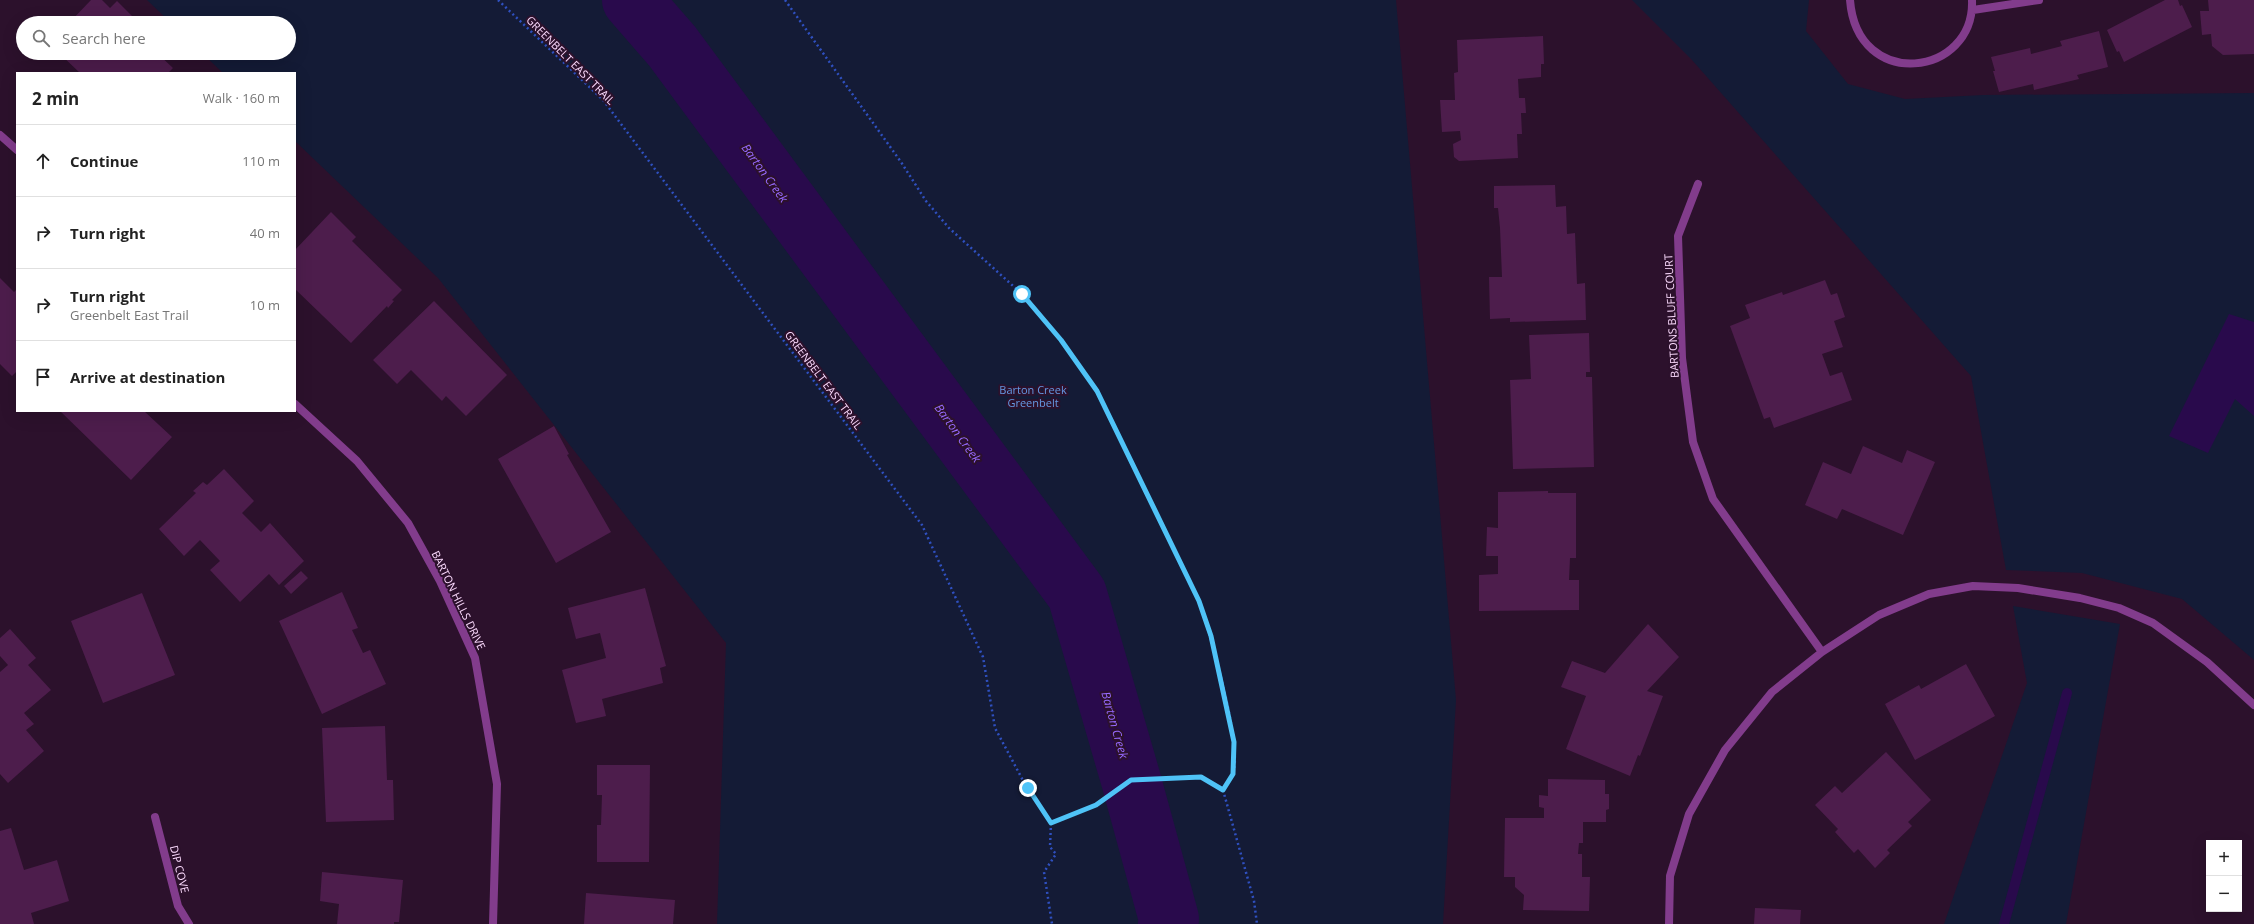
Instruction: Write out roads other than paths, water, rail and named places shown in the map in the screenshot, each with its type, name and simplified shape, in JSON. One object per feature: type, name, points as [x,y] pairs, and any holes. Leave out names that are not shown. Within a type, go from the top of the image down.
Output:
[{"type":"street","points":[[1850,0],[1851,17],[1860,37],[1874,52],[1893,62],[1915,64],[1935,59],[1953,48],[1966,31],[1973,10],[1972,0]]},
{"type":"street","points":[[1973,10],[2039,0]]},
{"type":"street","points":[[0,135],[16,149]]},
{"type":"street","name":"BARTONS BLUFF COURT","points":[[1698,184],[1678,236],[1682,358],[1693,442],[1713,500],[1822,652]]},
{"type":"street","name":"BARTON HILLS DRIVE","points":[[296,405],[357,461],[408,523],[440,581],[475,658],[497,784],[493,924]]},
{"type":"street","points":[[1669,924],[1670,876],[1689,814],[1721,757],[1772,692],[1822,652],[1879,615],[1929,594],[1973,586],[2018,588],[2080,598],[2119,608],[2153,623],[2206,662],[2254,705]]},
{"type":"street","name":"DIP COVE","points":[[155,818],[178,906],[189,924]]},
{"type":"waterway","name":"Barton Creek","points":[[632,0],[672,46],[1077,594],[1131,780],[1169,919],[1168,924]]},
{"type":"waterway","points":[[2004,924],[2067,693]]},
{"type":"park label","name":"Barton Creek Greenbelt","points":[[1033,395]]}]
